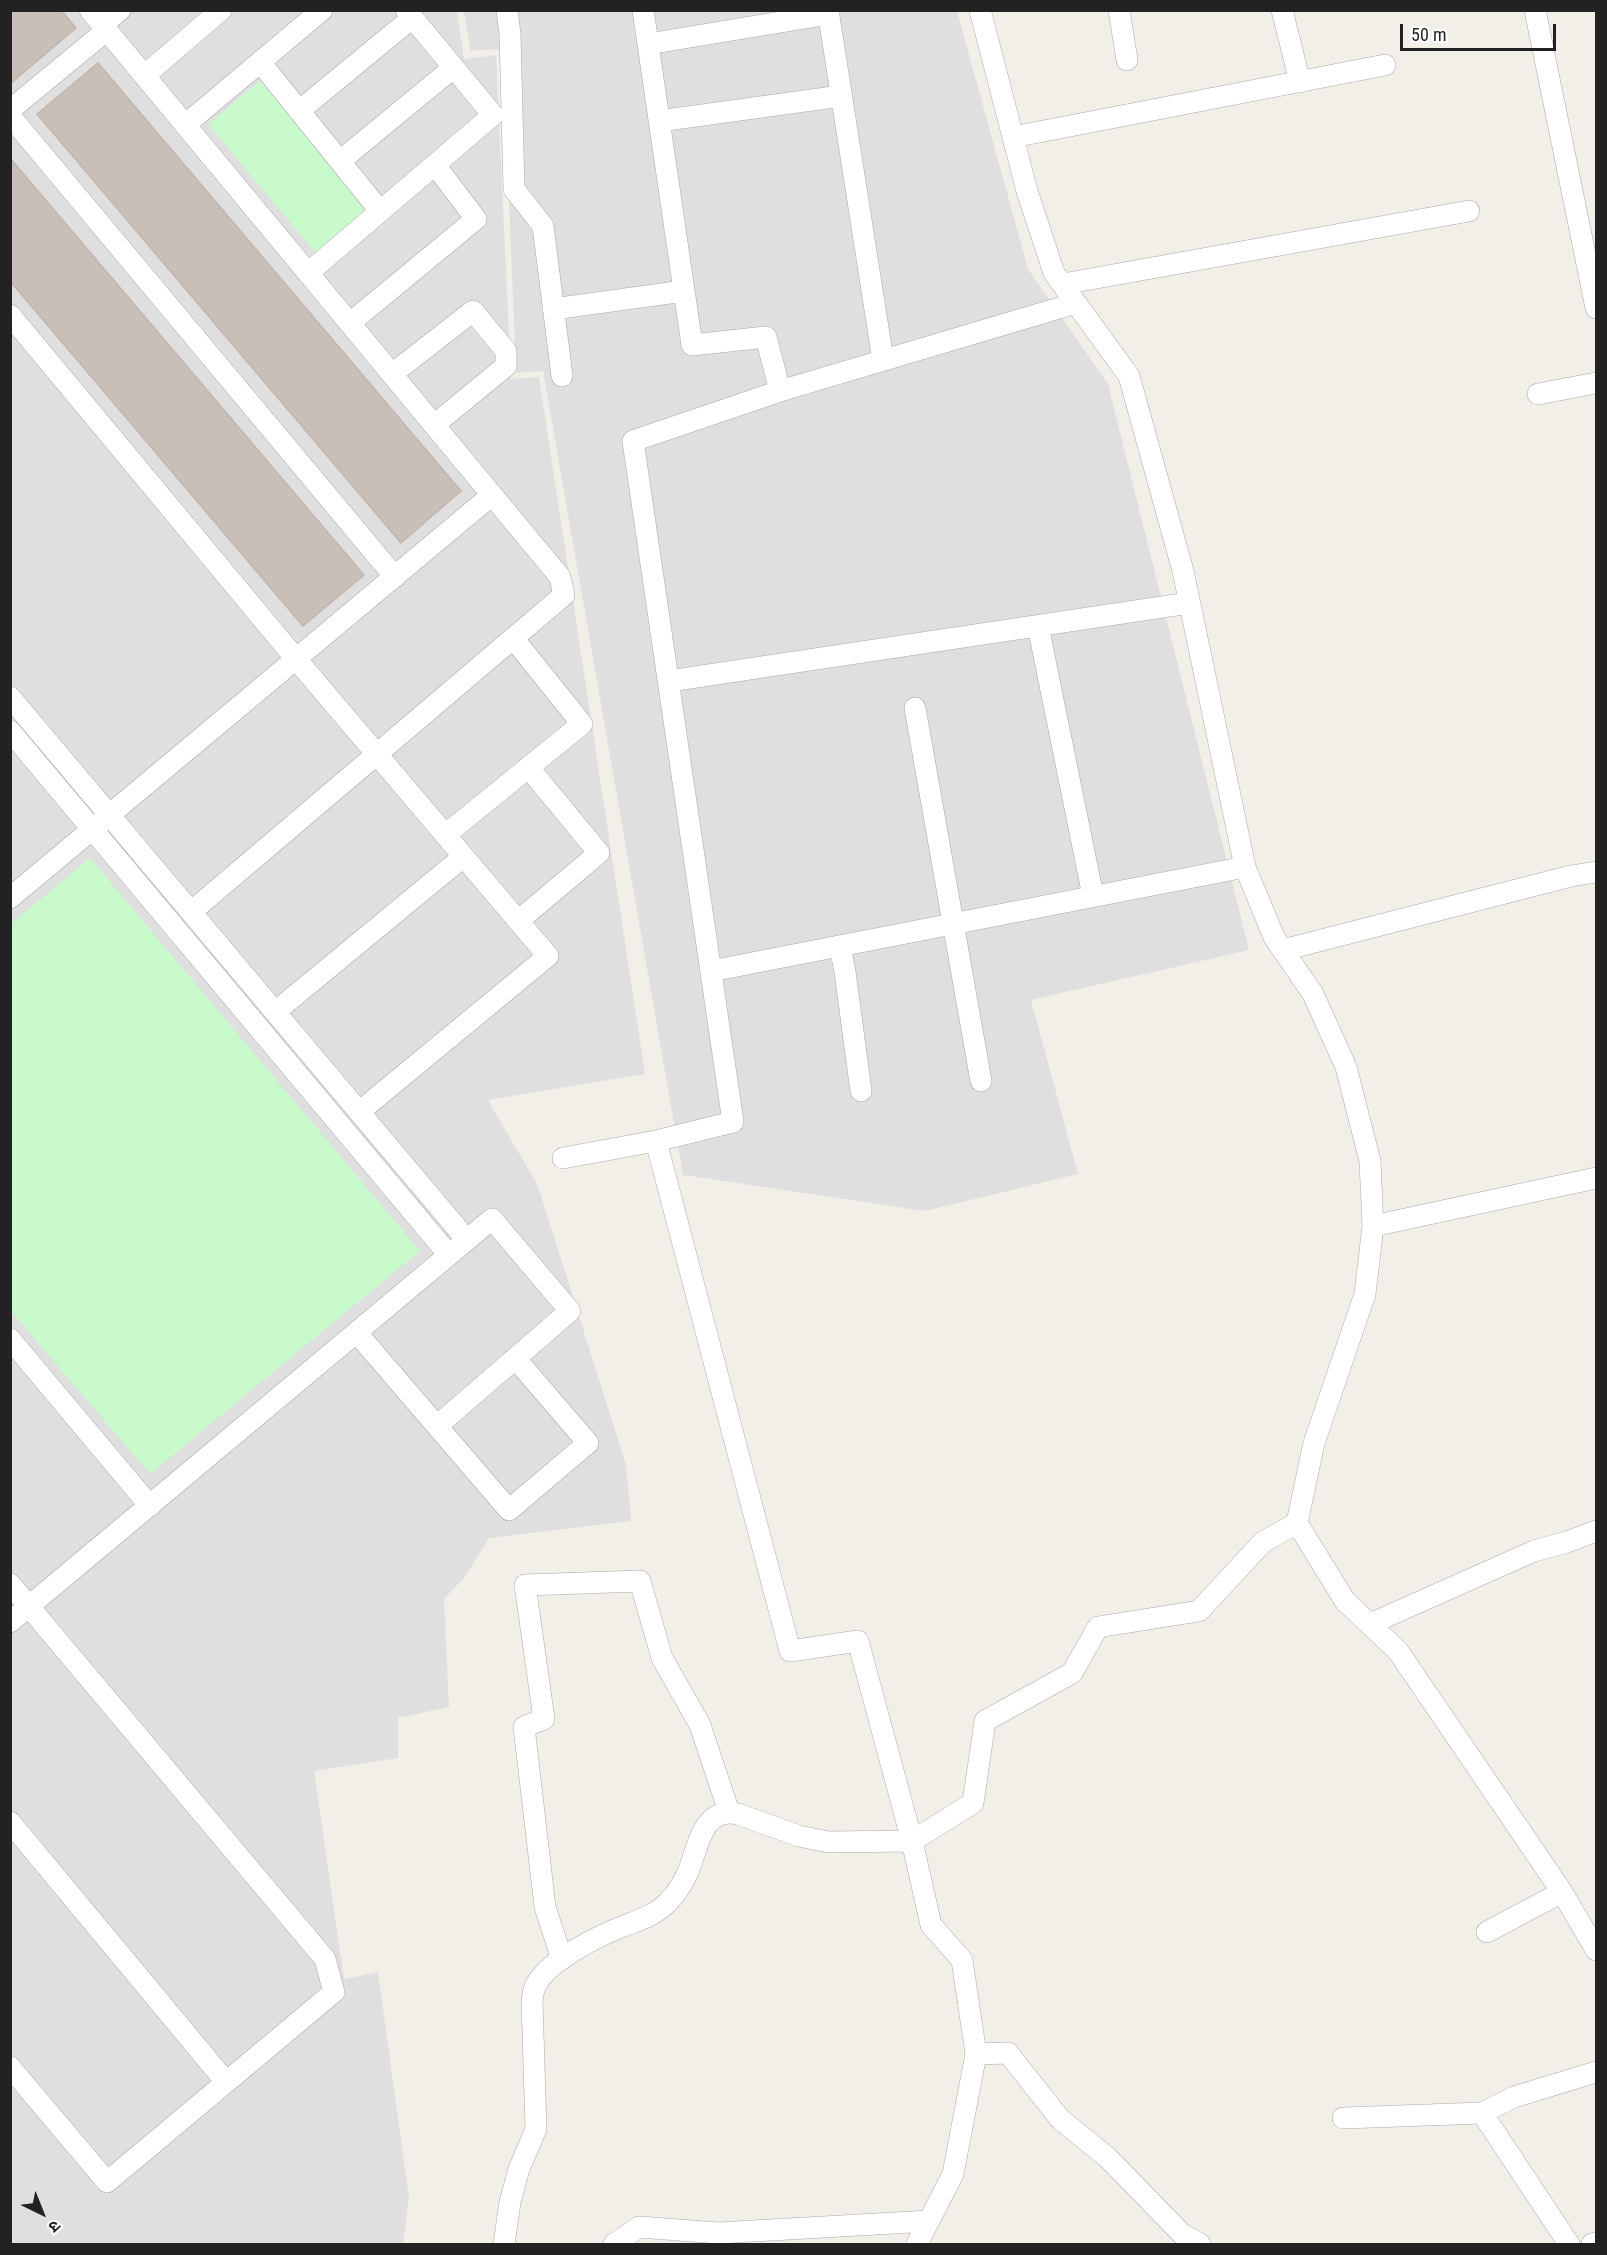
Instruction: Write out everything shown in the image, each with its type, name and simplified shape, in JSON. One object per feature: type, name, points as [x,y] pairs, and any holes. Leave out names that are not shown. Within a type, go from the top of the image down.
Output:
[{"type":"street","points":[[10,110],[100,22],[120,10]]},
{"type":"street","points":[[144,76],[221,10]]},
{"type":"street","points":[[185,125],[322,10]]},
{"type":"street","points":[[507,10],[510,34],[514,189],[543,226],[562,376]]},
{"type":"street","points":[[643,10],[692,345],[766,338],[780,391]]},
{"type":"street","points":[[980,10],[1027,191],[1054,273],[1129,376],[1183,571],[1245,867],[1274,937],[1314,994],[1346,1067],[1370,1161],[1373,1226],[1365,1294],[1314,1443],[1297,1523],[1345,1601],[1398,1651],[1562,1892],[1596,1950]]},
{"type":"street","points":[[1119,10],[1127,60]]},
{"type":"street","points":[[1282,10],[1300,82]]},
{"type":"street","points":[[1535,10],[1596,308]]},
{"type":"street","points":[[648,44],[828,12],[883,360]]},
{"type":"street","points":[[299,111],[409,14],[493,116],[308,273]]},
{"type":"street","points":[[100,22],[560,577],[564,595],[190,912]]},
{"type":"street","points":[[260,62],[380,211]]},
{"type":"street","points":[[1013,137],[1385,65]]},
{"type":"street","points":[[340,161],[453,68]]},
{"type":"street","points":[[659,121],[841,96]]},
{"type":"street","points":[[10,116],[395,577]]},
{"type":"street","points":[[350,323],[476,219],[435,165]]},
{"type":"street","points":[[1063,284],[1469,211]]},
{"type":"street","points":[[553,309],[684,291]]},
{"type":"street","points":[[563,1158],[656,1141],[733,1122],[633,441],[780,391],[1076,303]]},
{"type":"street","points":[[392,374],[472,311],[506,351],[506,366],[434,425]]},
{"type":"street","points":[[10,315],[296,659],[548,956],[359,1112]]},
{"type":"street","points":[[1538,394],[1596,383]]},
{"type":"street","points":[[10,898],[492,495]]},
{"type":"street","points":[[669,681],[1189,603]]},
{"type":"street","points":[[1038,626],[1093,896]]},
{"type":"street","points":[[445,835],[582,724],[513,638]]},
{"type":"street","points":[[10,697],[467,1240]]},
{"type":"street","points":[[915,708],[981,1081]]},
{"type":"street","points":[[10,731],[449,1255]]},
{"type":"street","points":[[518,921],[599,854],[528,767]]},
{"type":"street","points":[[275,1012],[463,857]]},
{"type":"street","points":[[711,971],[1245,867]]},
{"type":"street","points":[[1284,950],[1570,876],[1596,872]]},
{"type":"street","points":[[840,946],[861,1091]]},
{"type":"street","points":[[656,1141],[790,1651],[858,1641],[912,1842],[931,1925],[962,1960],[976,2054],[953,2174],[917,2244]]},
{"type":"street","points":[[1373,1226],[1596,1178]]},
{"type":"street","points":[[10,1622],[492,1219],[570,1311],[437,1426]]},
{"type":"street","points":[[357,1333],[509,1510],[588,1443],[515,1358]]},
{"type":"street","points":[[10,1339],[150,1506]]},
{"type":"street","points":[[504,2244],[513,2191],[536,2128],[532,2001],[535,1987],[541,1977],[562,1959],[605,1934],[642,1920],[667,1904],[688,1872],[705,1826],[729,1812],[800,1836],[828,1842],[912,1842],[973,1803],[985,1721],[1072,1673],[1098,1627],[1199,1611],[1263,1542],[1297,1523]]},
{"type":"street","points":[[1370,1624],[1534,1551],[1596,1531]]},
{"type":"street","points":[[562,1959],[544,1907],[524,1727],[544,1719],[525,1585],[640,1581],[662,1658],[700,1725],[729,1812]]},
{"type":"street","points":[[10,1584],[325,1959],[334,1992],[107,2182],[10,2067]]},
{"type":"street","points":[[10,1822],[226,2082]]},
{"type":"street","points":[[1487,1932],[1562,1892]]},
{"type":"street","points":[[976,2054],[1008,2053],[1060,2119],[1108,2158],[1182,2234],[1200,2244]]},
{"type":"street","points":[[1343,2118],[1482,2113],[1514,2097],[1596,2072]]},
{"type":"street","points":[[1482,2113],[1569,2244]]},
{"type":"street","points":[[614,2244],[639,2227],[718,2233],[929,2221]]},
{"type":"shaded area","points":[[11,11],[457,11],[464,59],[496,55],[511,379],[539,377],[645,1074],[488,1100],[538,1186],[626,1465],[631,1521],[489,1538],[465,1577],[444,1599],[449,1707],[398,1718],[398,1758],[314,1771],[344,1979],[378,1972],[409,2198],[403,2244],[11,2244]]},
{"type":"shaded area","points":[[464,11],[957,11],[1028,269],[1108,384],[1249,950],[1031,1000],[1078,1174],[925,1211],[683,1175],[543,371],[516,373],[503,49],[471,51]]},
{"type":"green space","points":[[261,80],[369,208],[316,253],[208,124]]},
{"type":"green space","points":[[90,858],[420,1251],[150,1474],[11,1311],[11,924]]},
{"type":"building","points":[[10,10],[61,10],[76,28],[10,84]]},
{"type":"building","points":[[98,63],[461,491],[401,543],[37,114]]},
{"type":"building","points":[[10,158],[364,575],[303,626],[10,281]]}]
